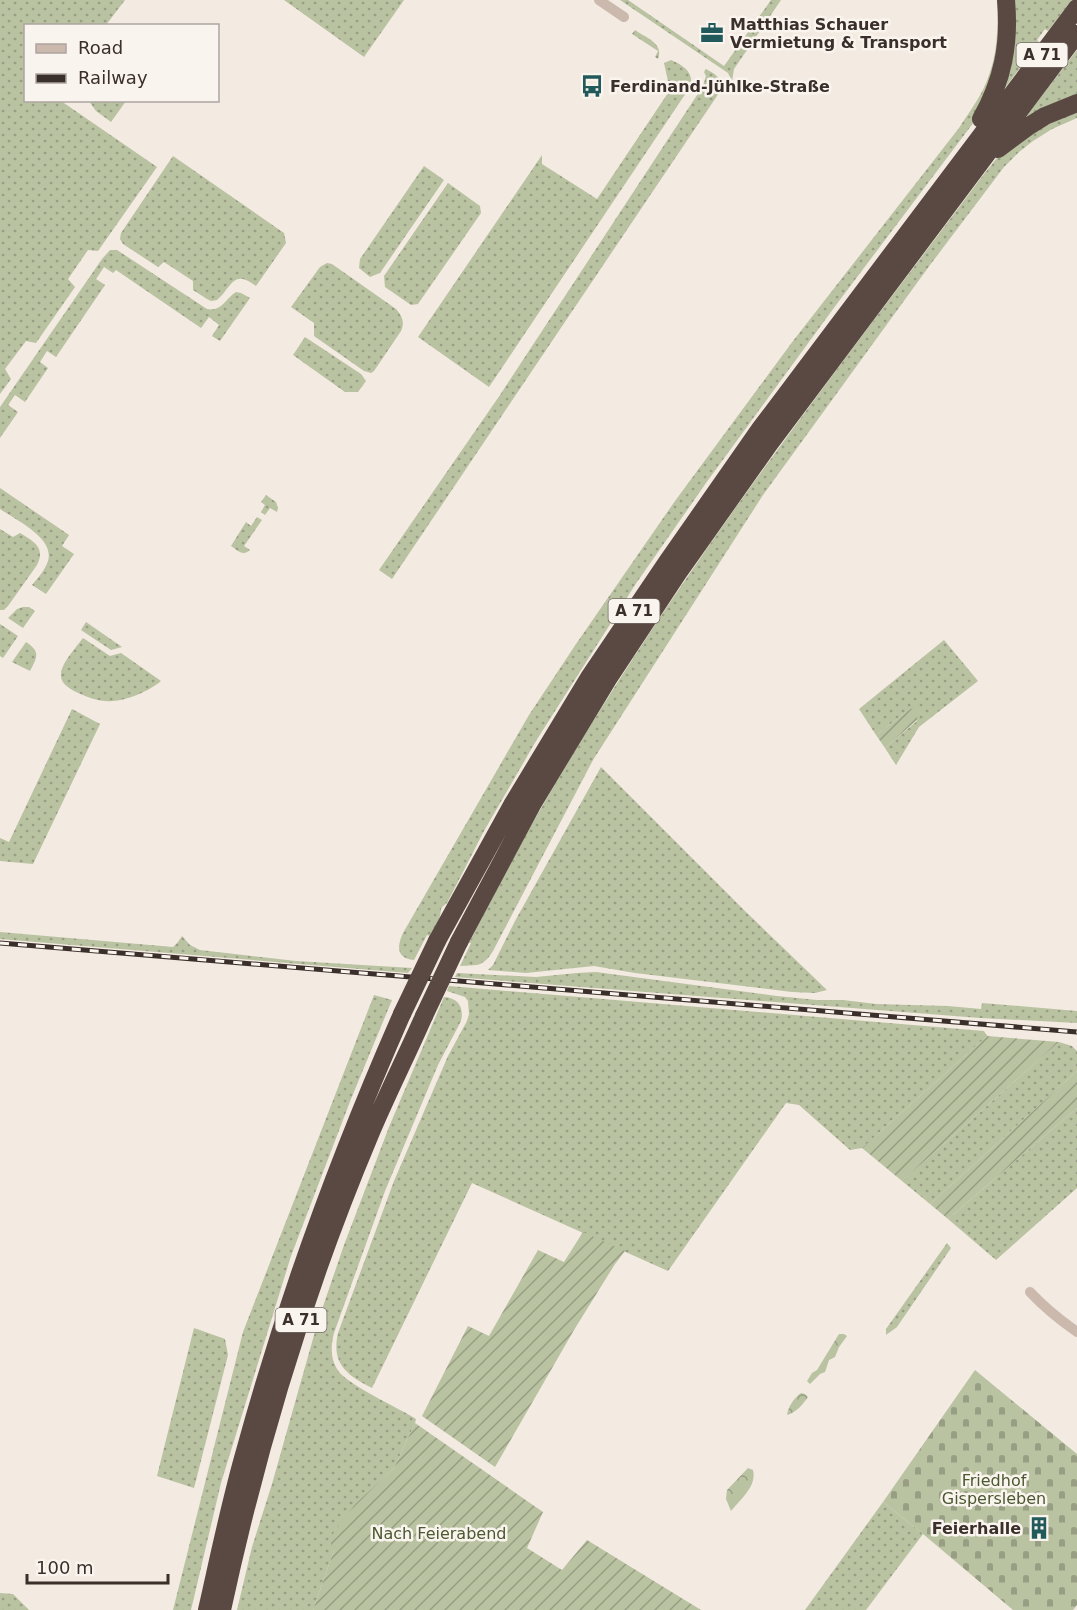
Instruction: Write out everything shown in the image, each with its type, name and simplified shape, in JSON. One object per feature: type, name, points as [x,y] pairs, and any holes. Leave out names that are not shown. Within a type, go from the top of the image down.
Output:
[{"type":"highway","points":[[976,154],[979,123],[1000,80],[1005,59],[1006,0]]},
{"type":"highway","name":"A 71","points":[[222,1610],[238,1534],[287,1360],[327,1244],[369,1136],[423,1016],[459,942],[533,803],[608,679],[678,573],[1077,8]]},
{"type":"highway","name":"A 71","points":[[207,1610],[245,1450],[274,1353],[350,1137],[402,1014],[437,941],[512,805],[597,666],[760,429],[976,154],[1077,34]]},
{"type":"highway","points":[[976,154],[1045,116],[1077,103]]},
{"type":"street","points":[[599,0],[624,17]]},
{"type":"street","points":[[1030,1292],[1066,1325],[1076,1330]]},
{"type":"green space","points":[[0,0],[125,0],[107,24],[24,24],[24,102],[62,102],[157,167],[98,251],[88,250],[68,279],[75,287],[36,343],[26,341],[5,369],[11,379],[0,394]]},
{"type":"green space","points":[[284,0],[404,0],[364,57]]},
{"type":"green space","points":[[620,0],[628,0],[724,66],[771,0],[781,0],[734,69],[732,81],[728,73]]},
{"type":"green space","points":[[997,0],[1001,0],[1002,42],[977,118],[836,305],[706,483],[635,585],[536,741],[484,831],[447,903],[442,908],[430,936],[427,935],[414,960],[404,957],[399,947],[403,933],[529,715],[576,644],[675,501],[793,341],[959,128],[976,102],[986,82],[994,57]]},
{"type":"green space","points":[[1011,0],[1072,0],[1048,31],[1045,29],[1037,40],[1039,42],[1000,95]]},
{"type":"green space","points":[[635,30],[656,45],[659,53],[658,59],[655,57],[658,51],[632,34]]},
{"type":"green space","points":[[1077,50],[1077,97],[1021,123]]},
{"type":"green space","points":[[671,60],[684,67],[689,74],[690,87],[489,387],[418,337],[542,155],[542,164],[597,199],[670,90],[664,63]]},
{"type":"green space","points":[[706,69],[720,79],[721,90],[392,579],[379,570],[500,395],[703,86]]},
{"type":"green space","points":[[90,102],[125,102],[111,122],[96,111]]},
{"type":"green space","points":[[1077,107],[1077,118],[1052,129],[1033,141],[1004,167],[763,495],[593,760],[493,951],[480,964],[460,966],[471,943],[469,943],[516,853],[582,739],[675,595],[761,473],[1001,153]]},
{"type":"green space","points":[[173,156],[284,233],[286,243],[256,286],[238,279],[217,300],[211,301],[193,290],[193,281],[164,262],[158,267],[123,244],[120,239],[121,233]]},
{"type":"green space","points":[[424,166],[444,180],[380,273],[370,277],[359,268],[360,259]]},
{"type":"green space","points":[[448,183],[480,206],[481,213],[418,304],[411,305],[385,287],[384,276]]},
{"type":"green space","points":[[110,250],[117,250],[207,309],[220,307],[236,292],[250,298],[220,341],[212,336],[219,325],[209,317],[201,328],[116,270],[113,273],[104,267],[96,279],[105,285],[56,357],[47,351],[40,362],[48,368],[25,402],[15,395],[8,405],[18,412],[0,438],[0,407]]},
{"type":"green space","points":[[327,263],[332,264],[396,309],[403,322],[401,331],[371,373],[364,371],[314,336],[314,323],[291,307],[320,267]]},
{"type":"green space","points":[[305,337],[361,374],[366,381],[358,392],[345,392],[293,355]]},
{"type":"green space","points":[[0,488],[69,535],[62,546],[74,554],[46,594],[32,585],[48,561],[49,553],[46,545],[33,530],[0,509]]},
{"type":"green space","points":[[266,495],[276,502],[277,512],[270,508],[265,515],[261,512],[265,505],[261,502]]},
{"type":"green space","points":[[257,517],[262,520],[244,546],[250,550],[245,553],[240,552],[231,546],[246,522],[251,526]]},
{"type":"green space","points":[[0,529],[13,537],[20,533],[25,536],[37,545],[40,554],[37,565],[4,610],[0,610]]},
{"type":"green space","points":[[29,607],[35,611],[23,628],[8,618],[17,609]]},
{"type":"green space","points":[[86,622],[122,647],[111,650],[81,630]]},
{"type":"green space","points":[[0,624],[18,636],[3,658],[0,656]]},
{"type":"green space","points":[[83,638],[110,656],[121,653],[161,681],[134,696],[112,701],[93,699],[74,691],[63,682],[61,674],[66,660]]},
{"type":"green space","points":[[944,640],[978,681],[919,727],[896,765],[885,748],[917,721],[910,709],[876,735],[859,709]]},
{"type":"green space","points":[[26,642],[36,652],[30,671],[12,662]]},
{"type":"green space","points":[[917,708],[917,720],[885,748],[876,735],[910,709]]},
{"type":"green space","points":[[72,709],[100,724],[33,864],[0,861],[0,838],[9,842]]},
{"type":"green space","points":[[601,767],[827,990],[815,993],[792,992],[594,966],[526,973],[488,970],[493,965]]},
{"type":"green space","points":[[0,932],[173,947],[182,936],[190,945],[200,950],[296,961],[412,968],[408,973],[0,939]]},
{"type":"green space","points":[[596,972],[817,1000],[981,1009],[982,1003],[1077,1011],[1077,1023],[980,1018],[455,977],[457,973],[536,977]]},
{"type":"green space","points":[[449,986],[984,1031],[987,1036],[862,1148],[850,1150],[799,1105],[786,1103],[668,1271],[472,1183],[372,1388],[348,1373],[339,1361],[336,1344],[338,1333],[394,1181],[448,1056],[467,1021],[468,1001],[465,997],[447,991]]},
{"type":"green space","points":[[374,995],[392,1000],[351,1099],[291,1256],[221,1483],[191,1610],[173,1610],[243,1332]]},
{"type":"green space","points":[[444,997],[453,999],[459,1004],[462,1012],[461,1021],[438,1065],[385,1191],[334,1333],[332,1347],[333,1360],[342,1375],[361,1389],[416,1419],[415,1423],[394,1468],[356,1503],[334,1550],[313,1610],[237,1610],[252,1547],[318,1321],[389,1127]]},
{"type":"green space","points":[[987,1036],[1059,1042],[902,1181],[862,1148]]},
{"type":"green space","points":[[1059,1042],[1072,1046],[1077,1051],[1077,1071],[930,1204],[902,1181]]},
{"type":"green space","points":[[1077,1071],[1077,1108],[948,1219],[930,1204]]},
{"type":"green space","points":[[1077,1108],[1077,1188],[996,1260],[948,1219]]},
{"type":"green space","points":[[583,1232],[625,1251],[574,1330],[495,1467],[422,1416],[468,1326],[489,1336],[538,1250],[564,1262]]},
{"type":"green space","points":[[947,1243],[951,1248],[897,1327],[886,1335],[886,1329]]},
{"type":"green space","points":[[194,1328],[225,1339],[228,1355],[194,1488],[157,1476]]},
{"type":"green space","points":[[839,1334],[847,1336],[835,1357],[829,1360],[825,1372],[810,1384],[807,1381],[817,1370]]},
{"type":"green space","name":"Friedhof Gispersleben","points":[[975,1370],[1077,1454],[1077,1605],[1073,1610],[1013,1610],[883,1502]]},
{"type":"green space","points":[[801,1393],[808,1397],[796,1410],[787,1415],[792,1403]]},
{"type":"green space","name":"Nach Feierabend","points":[[415,1423],[543,1512],[527,1548],[562,1570],[587,1540],[701,1610],[313,1610],[334,1550],[329,1539],[356,1503],[394,1468]]},
{"type":"green space","points":[[748,1468],[753,1470],[753,1481],[731,1511],[726,1499],[727,1490]]},
{"type":"green space","points":[[883,1502],[923,1534],[866,1610],[805,1610]]},
{"type":"green space","points":[[0,1593],[13,1594],[29,1610],[0,1610]]},
{"type":"railway","points":[[0,943],[1077,1032]]},
{"type":"place","name":"Matthias Schauer Vermietung & Transport","points":[[712,33]]},
{"type":"place","name":"Ferdinand-Jühlke-Straße","points":[[592,86]]},
{"type":"place","name":"Feierhalle","points":[[1039,1528]]}]
